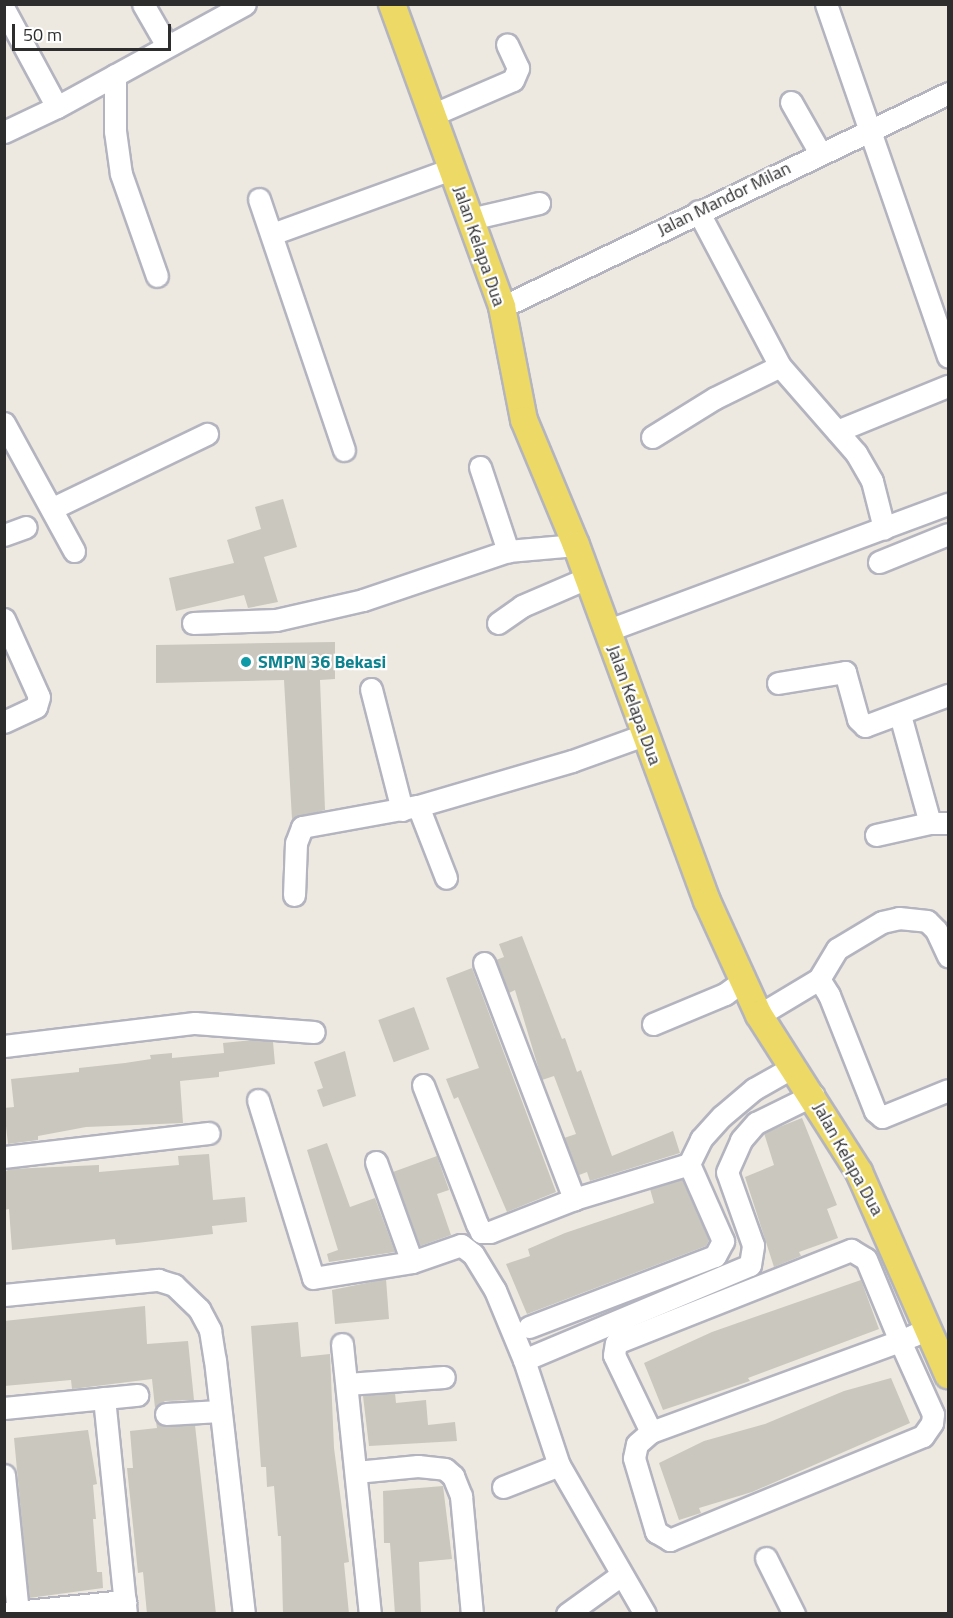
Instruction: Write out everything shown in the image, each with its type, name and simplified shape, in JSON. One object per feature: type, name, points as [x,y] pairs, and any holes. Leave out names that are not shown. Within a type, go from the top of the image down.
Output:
[{"type":"main road","name":"Jalan Kelapa Dua","points":[[392,4],[502,307],[524,420],[576,545],[707,901],[759,1014],[791,1068],[813,1095],[859,1172],[948,1375]]},
{"type":"street","points":[[143,4],[166,44]]},
{"type":"street","points":[[4,132],[57,107],[166,44],[244,4]]},
{"type":"street","points":[[826,4],[872,130],[948,356]]},
{"type":"street","points":[[4,9],[10,34],[57,107]]},
{"type":"street","points":[[432,115],[513,80],[518,68],[507,44]]},
{"type":"street","points":[[115,75],[115,131],[121,174],[157,276]]},
{"type":"street","name":"Jalan Mandor Milan","points":[[502,307],[948,93]]},
{"type":"street","points":[[791,102],[820,153]]},
{"type":"street","points":[[272,234],[452,169]]},
{"type":"street","points":[[259,199],[344,450]]},
{"type":"street","points":[[470,219],[539,204]]},
{"type":"street","points":[[698,211],[780,366],[856,453],[872,482],[884,528]]},
{"type":"street","points":[[652,437],[716,398],[780,366]]},
{"type":"street","points":[[837,431],[948,386]]},
{"type":"street","points":[[4,423],[53,508],[74,551]]},
{"type":"street","points":[[53,508],[207,434]]},
{"type":"street","points":[[480,467],[508,551]]},
{"type":"street","points":[[606,631],[777,565],[948,504]]},
{"type":"street","points":[[4,535],[26,527]]},
{"type":"street","points":[[879,562],[948,534]]},
{"type":"street","points":[[193,623],[276,620],[363,600],[508,551],[576,545]]},
{"type":"street","points":[[498,623],[522,606],[587,578]]},
{"type":"street","points":[[4,619],[39,697],[36,707],[4,722]]},
{"type":"street","points":[[778,683],[840,670],[848,676],[858,720],[865,726],[900,715],[948,695]]},
{"type":"street","points":[[371,689],[410,808],[446,878]]},
{"type":"street","points":[[876,835],[939,823],[900,715]]},
{"type":"street","points":[[294,895],[298,828],[410,808],[572,761],[644,735]]},
{"type":"street","points":[[759,1014],[819,980],[837,949],[882,922],[899,918],[927,921],[936,930],[948,956]]},
{"type":"street","points":[[484,963],[574,1199]]},
{"type":"street","points":[[819,980],[829,995],[875,1111],[882,1117],[948,1090]]},
{"type":"street","points":[[653,1024],[724,994],[743,981]]},
{"type":"street","points":[[4,1046],[195,1023],[314,1032]]},
{"type":"street","points":[[423,1085],[481,1232],[574,1199],[689,1164],[702,1139],[722,1116],[754,1089],[791,1068]]},
{"type":"street","points":[[524,1360],[750,1265],[753,1245],[727,1172],[741,1140],[756,1123],[813,1095]]},
{"type":"street","points":[[258,1100],[313,1278],[412,1262],[467,1246],[495,1290],[524,1360],[559,1465],[645,1614]]},
{"type":"street","points":[[4,1157],[209,1133]]},
{"type":"street","points":[[376,1162],[412,1262]]},
{"type":"street","points":[[529,1327],[715,1256],[723,1241],[689,1164]]},
{"type":"street","points":[[651,1432],[614,1354],[616,1343],[844,1251],[856,1251],[866,1258],[900,1341],[933,1414],[932,1424],[924,1436],[670,1540],[656,1532],[634,1458],[637,1444],[651,1432],[900,1341],[927,1330]]},
{"type":"street","points":[[4,1295],[134,1280],[158,1280],[174,1285],[199,1309],[210,1330],[244,1614]]},
{"type":"street","points":[[342,1344],[370,1614]]},
{"type":"street","points":[[347,1384],[444,1377]]},
{"type":"street","points":[[4,1408],[137,1395]]},
{"type":"street","points":[[4,1475],[12,1613],[126,1607],[104,1398]]},
{"type":"street","points":[[166,1414],[220,1411]]},
{"type":"street","points":[[503,1487],[559,1465]]},
{"type":"street","points":[[356,1472],[418,1466],[445,1469],[453,1476],[461,1496],[472,1614]]},
{"type":"street","points":[[766,1558],[794,1614]]},
{"type":"street","points":[[567,1614],[621,1575]]},
{"type":"building","points":[[283,499],[297,547],[264,557],[278,602],[248,608],[244,595],[176,611],[169,578],[234,563],[227,540],[261,529],[255,507]]},
{"type":"building","points":[[335,642],[335,679],[320,680],[325,810],[292,819],[284,680],[156,683],[156,645]]},
{"type":"building","points":[[522,936],[562,1039],[565,1038],[577,1072],[581,1070],[612,1156],[673,1131],[680,1153],[590,1181],[587,1172],[579,1175],[564,1138],[576,1134],[554,1076],[542,1080],[515,990],[509,993],[496,960],[504,957],[499,944]]},
{"type":"building","points":[[472,968],[556,1192],[507,1212],[458,1097],[454,1099],[446,1079],[479,1068],[446,978]]},
{"type":"building","points":[[414,1007],[429,1049],[394,1062],[378,1020]]},
{"type":"building","points":[[253,1040],[273,1042],[275,1064],[219,1072],[219,1077],[180,1081],[183,1123],[86,1127],[38,1136],[38,1140],[8,1144],[4,1108],[14,1107],[11,1079],[79,1072],[79,1068],[151,1059],[150,1055],[172,1053],[172,1058],[224,1053],[223,1043]]},
{"type":"building","points":[[345,1051],[356,1096],[323,1107],[317,1090],[323,1088],[314,1062]]},
{"type":"building","points":[[802,1118],[837,1205],[827,1209],[838,1238],[799,1252],[801,1256],[774,1267],[745,1177],[774,1165],[764,1133]]},
{"type":"building","points":[[327,1143],[350,1207],[375,1198],[395,1252],[329,1262],[327,1254],[338,1250],[307,1150]]},
{"type":"building","points":[[209,1154],[213,1200],[245,1197],[247,1222],[212,1226],[213,1234],[116,1245],[115,1239],[12,1250],[9,1209],[4,1210],[4,1172],[10,1169],[99,1165],[99,1172],[179,1165],[178,1156]]},
{"type":"building","points":[[437,1156],[449,1190],[437,1194],[451,1235],[420,1246],[393,1172]]},
{"type":"building","points":[[682,1179],[709,1240],[706,1246],[527,1314],[506,1264],[530,1256],[528,1249],[565,1233],[654,1203],[650,1189]]},
{"type":"building","points":[[386,1279],[389,1319],[335,1324],[332,1290]]},
{"type":"building","points":[[861,1280],[879,1329],[748,1378],[750,1381],[663,1410],[644,1363],[712,1332]]},
{"type":"building","points":[[145,1306],[147,1344],[188,1341],[194,1400],[165,1401],[155,1408],[152,1379],[72,1389],[71,1380],[4,1386],[4,1321]]},
{"type":"building","points":[[298,1322],[301,1357],[330,1354],[334,1448],[349,1562],[344,1563],[349,1614],[283,1614],[281,1536],[278,1536],[274,1486],[267,1487],[266,1467],[261,1467],[251,1326]]},
{"type":"building","points":[[891,1378],[910,1423],[752,1492],[699,1508],[701,1513],[679,1520],[659,1463],[704,1441],[765,1424],[844,1391]]},
{"type":"building","points":[[395,1393],[396,1403],[426,1400],[428,1425],[455,1422],[457,1441],[369,1446],[363,1396]]},
{"type":"building","points":[[156,1422],[166,1427],[195,1425],[216,1614],[147,1614],[143,1572],[138,1573],[127,1468],[133,1468],[130,1431],[157,1428]]},
{"type":"building","points":[[88,1430],[97,1484],[93,1485],[96,1519],[93,1519],[97,1572],[102,1572],[103,1588],[29,1598],[14,1438]]},
{"type":"building","points":[[443,1486],[452,1559],[419,1562],[421,1614],[395,1614],[390,1543],[384,1543],[383,1491]]},
{"type":"place","name":"SMPN 36 Bekasi","points":[[246,662]]}]
